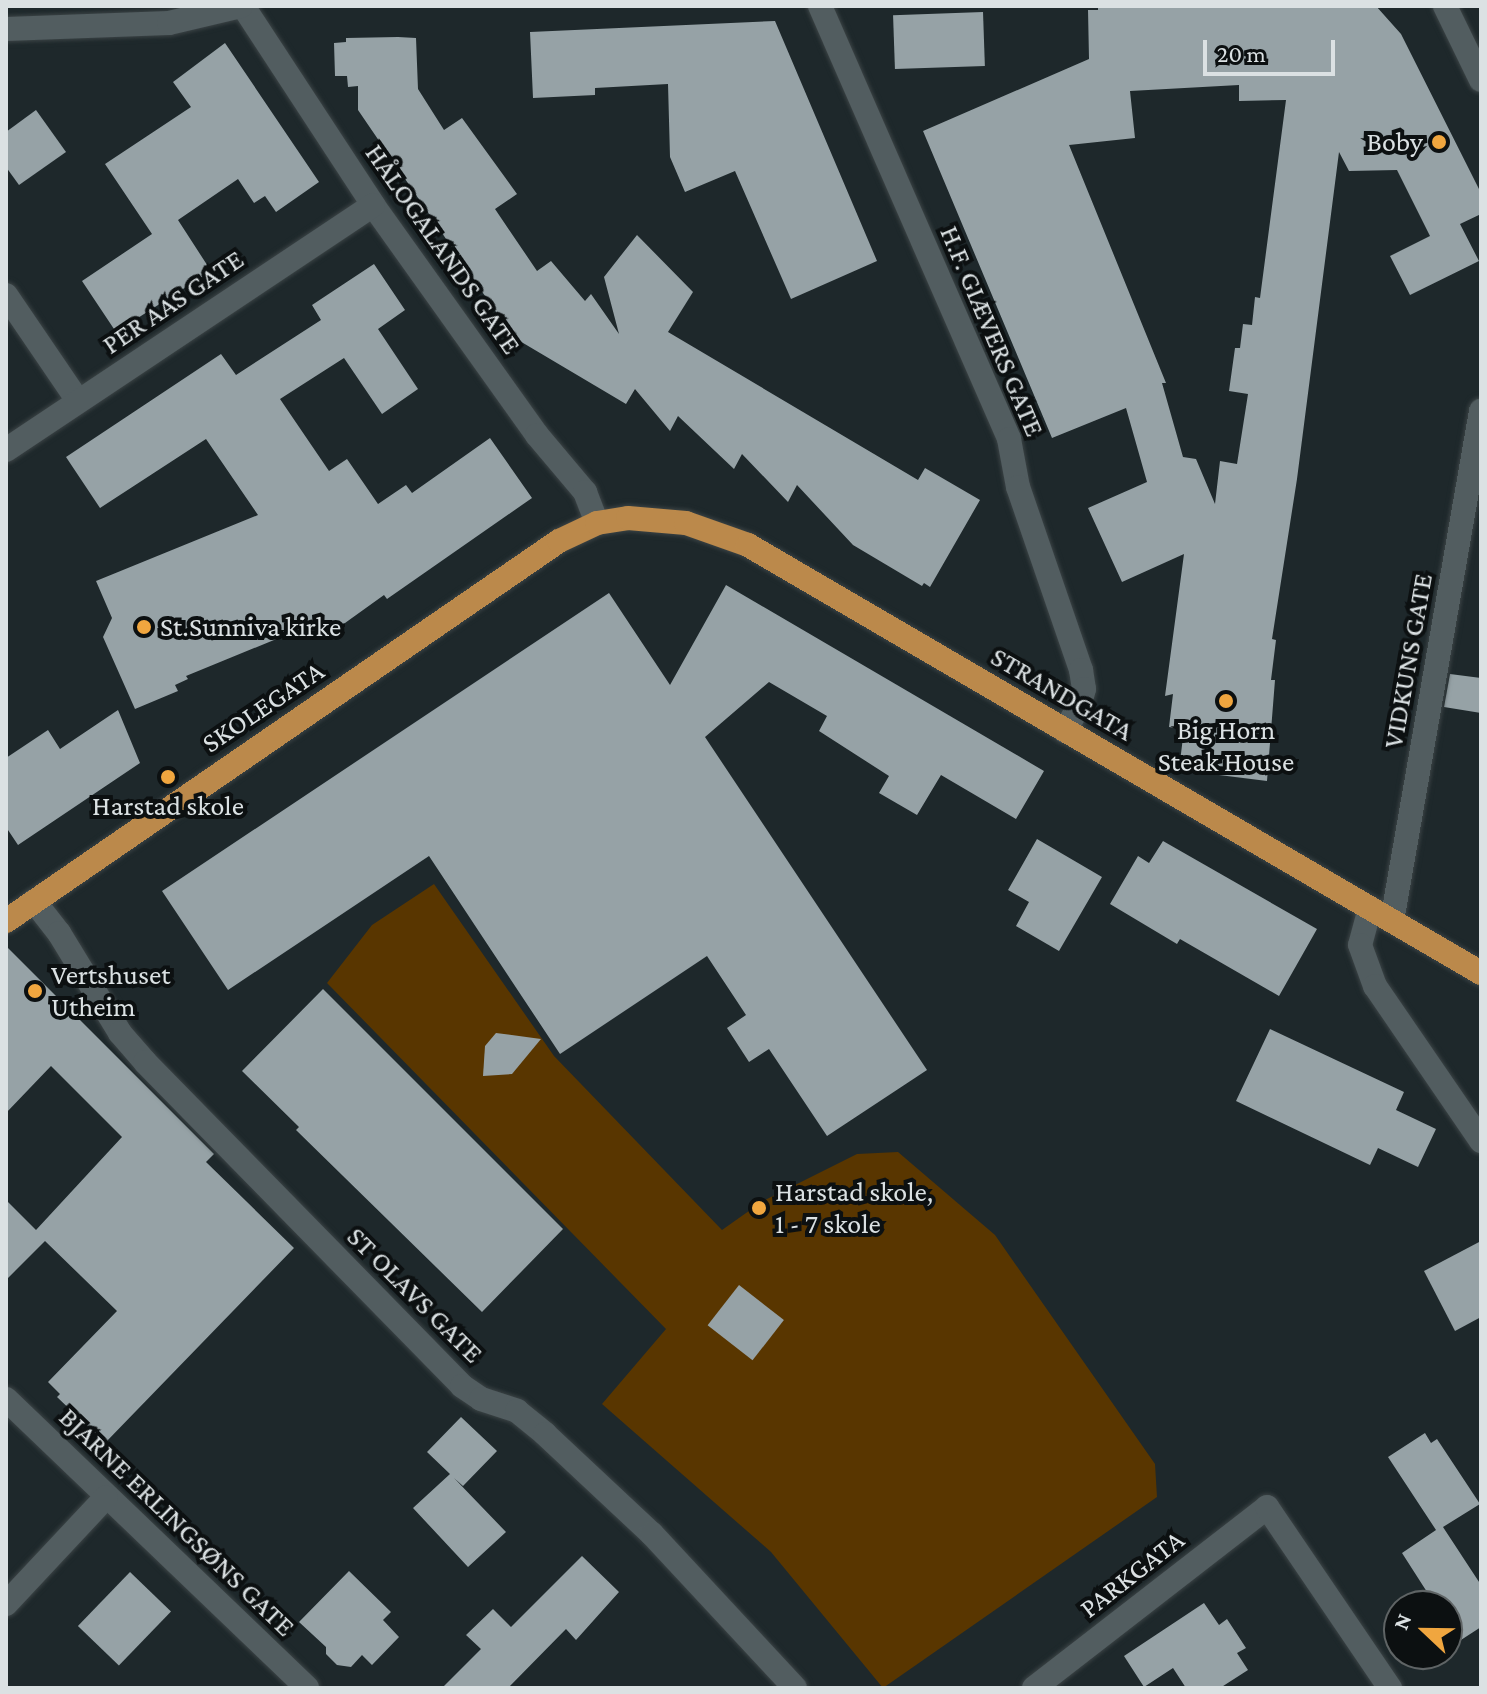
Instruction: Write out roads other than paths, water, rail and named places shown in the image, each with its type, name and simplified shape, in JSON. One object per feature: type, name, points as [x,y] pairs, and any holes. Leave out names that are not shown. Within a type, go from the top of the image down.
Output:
[{"type":"highway","name":"STRANDGATA","points":[[597,523],[628,518],[686,523],[748,545],[1481,973]]},
{"type":"highway","name":"SKOLEGATA","points":[[15,909],[559,541],[597,523]]},
{"type":"street","points":[[6,29],[169,23],[242,6]]},
{"type":"street","name":"HÅLOGALANDS GATE","points":[[242,6],[373,205],[537,435],[585,492],[597,523]]},
{"type":"street","name":"H.F. GIÆVERS GATE","points":[[820,6],[1009,439],[1018,487],[1081,670],[1084,689],[1080,704],[1065,731]]},
{"type":"street","points":[[1445,6],[1481,80]]},
{"type":"street","name":"PER AAS GATE","points":[[6,450],[373,205]]},
{"type":"street","points":[[6,295],[78,401]]},
{"type":"street","name":"VIDKUNS GATE","points":[[1392,921],[1481,411]]},
{"type":"street","points":[[1370,908],[1360,945],[1375,986],[1481,1141]]},
{"type":"street","name":"ST OLAVS GATE","points":[[15,909],[70,950],[120,1033],[145,1062],[462,1386],[481,1399],[517,1411],[545,1434],[652,1534],[795,1688]]},
{"type":"street","name":"BJARNE ERLINGSØNS GATE","points":[[6,1399],[307,1688]]},
{"type":"street","points":[[6,1604],[106,1497]]},
{"type":"street","name":"PARKGATA","points":[[1034,1688],[1267,1507],[1390,1688]]},
{"type":"place","name":"Boby","points":[[1439,142]]},
{"type":"place","name":"St.Sunniva kirke","points":[[144,627]]},
{"type":"place","name":"Big Horn Steak House","points":[[1226,701]]},
{"type":"place","name":"Harstad skole","points":[[168,777]]},
{"type":"place","name":"Vertshuset Utheim","points":[[35,991]]},
{"type":"place","name":"Harstad skole, 1 - 7 skole","points":[[759,1208]]}]
